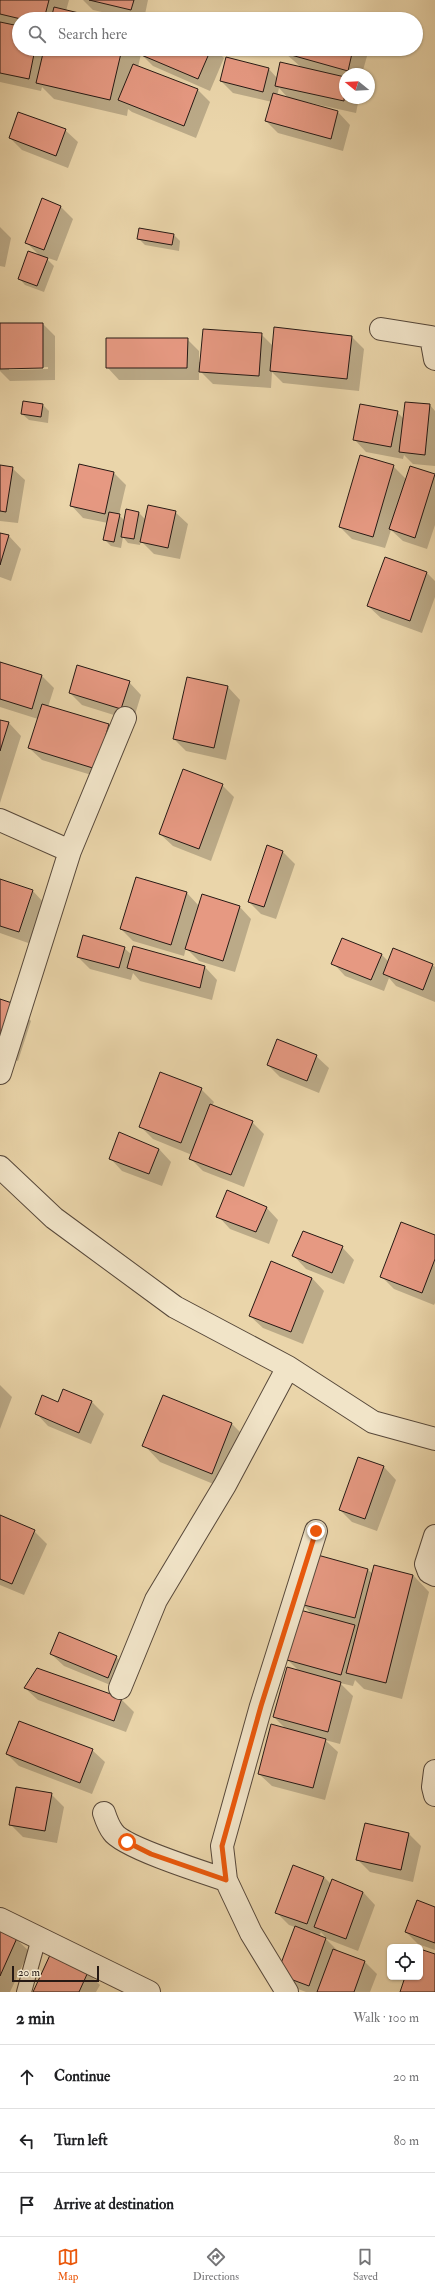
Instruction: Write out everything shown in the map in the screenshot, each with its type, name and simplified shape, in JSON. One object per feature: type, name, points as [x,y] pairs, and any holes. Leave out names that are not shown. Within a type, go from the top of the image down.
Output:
[{"type":"street","points":[[380,329],[431,337],[435,359]]},
{"type":"street","points":[[0,1073],[70,851],[125,718]]},
{"type":"street","points":[[0,820],[70,851]]},
{"type":"street","points":[[0,1166],[54,1218],[175,1307],[288,1367],[373,1422],[435,1439]]},
{"type":"street","points":[[120,1688],[156,1600],[225,1485],[288,1367]]},
{"type":"street","points":[[287,1992],[251,1933],[226,1880],[222,1846],[261,1706],[316,1531]]},
{"type":"street","points":[[435,1536],[426,1564],[429,1572],[435,1575]]},
{"type":"street","points":[[435,1771],[433,1787],[435,1795]]},
{"type":"street","points":[[104,1813],[113,1833],[127,1842],[151,1854],[226,1880]]},
{"type":"street","points":[[0,1919],[149,1992]]},
{"type":"lane","points":[[24,1992],[39,1938]]},
{"type":"building","points":[[0,0],[49,0],[46,12],[12,12],[12,17],[0,14]]},
{"type":"building","points":[[89,0],[134,0],[131,10]]},
{"type":"building","points":[[54,7],[75,12],[53,12]]},
{"type":"building","points":[[0,22],[12,25],[12,56],[34,56],[29,79],[0,73]]},
{"type":"building","points":[[42,56],[120,56],[110,100],[36,83]]},
{"type":"building","points":[[144,56],[208,56],[198,79]]},
{"type":"building","points":[[295,56],[351,56],[349,68],[339,68]]},
{"type":"building","points":[[226,57],[269,68],[263,92],[220,81]]},
{"type":"building","points":[[280,62],[339,76],[339,100],[275,86]]},
{"type":"building","points":[[133,64],[198,89],[184,126],[118,100]]},
{"type":"building","points":[[273,93],[338,111],[331,139],[265,121]]},
{"type":"building","points":[[18,112],[66,129],[56,156],[9,138]]},
{"type":"building","points":[[42,198],[61,206],[44,250],[25,243]]},
{"type":"building","points":[[139,228],[174,234],[172,245],[137,239]]},
{"type":"building","points":[[28,251],[48,258],[37,286],[18,279]]},
{"type":"building","points":[[0,323],[43,323],[43,368],[0,369]]},
{"type":"building","points":[[274,327],[352,336],[347,379],[270,371]]},
{"type":"building","points":[[203,329],[262,333],[259,376],[199,372]]},
{"type":"building","points":[[106,338],[188,338],[187,368],[106,368]]},
{"type":"building","points":[[23,401],[43,404],[41,417],[21,414]]},
{"type":"building","points":[[405,402],[430,404],[425,455],[399,452]]},
{"type":"building","points":[[360,404],[398,411],[391,447],[353,440]]},
{"type":"building","points":[[360,455],[394,465],[373,537],[339,527]]},
{"type":"building","points":[[79,464],[114,472],[105,514],[70,506]]},
{"type":"building","points":[[0,465],[13,467],[6,512],[0,511]]},
{"type":"building","points":[[410,466],[435,474],[415,538],[389,529]]},
{"type":"building","points":[[148,505],[176,511],[168,548],[140,542]]},
{"type":"building","points":[[126,509],[139,512],[134,539],[121,537]]},
{"type":"building","points":[[109,512],[120,514],[114,542],[103,540]]},
{"type":"building","points":[[0,533],[9,535],[0,565]]},
{"type":"building","points":[[385,557],[427,572],[410,621],[367,606]]},
{"type":"building","points":[[0,662],[42,675],[32,709],[0,699]]},
{"type":"building","points":[[77,665],[130,681],[121,709],[69,693]]},
{"type":"building","points":[[187,677],[228,686],[214,748],[173,739]]},
{"type":"building","points":[[42,704],[109,724],[96,769],[28,748]]},
{"type":"building","points":[[0,720],[9,722],[0,751]]},
{"type":"building","points":[[183,769],[223,784],[199,849],[159,834]]},
{"type":"building","points":[[267,845],[283,851],[264,907],[248,902]]},
{"type":"building","points":[[136,877],[187,892],[171,945],[120,929]]},
{"type":"building","points":[[0,879],[33,890],[19,932],[0,926]]},
{"type":"building","points":[[202,894],[240,906],[223,961],[185,949]]},
{"type":"building","points":[[83,935],[125,947],[119,968],[77,957]]},
{"type":"building","points":[[342,938],[382,954],[371,980],[331,964]]},
{"type":"building","points":[[133,946],[205,966],[200,988],[127,968]]},
{"type":"building","points":[[393,948],[433,964],[423,990],[383,974]]},
{"type":"building","points":[[0,999],[15,1004],[0,1044]]},
{"type":"building","points":[[277,1039],[317,1055],[307,1081],[267,1065]]},
{"type":"building","points":[[160,1072],[202,1088],[181,1143],[139,1127]]},
{"type":"building","points":[[210,1104],[253,1121],[231,1175],[189,1159]]},
{"type":"building","points":[[119,1132],[159,1149],[149,1174],[109,1159]]},
{"type":"building","points":[[227,1190],[267,1207],[256,1232],[216,1217]]},
{"type":"building","points":[[401,1222],[435,1235],[435,1259],[422,1293],[380,1277]]},
{"type":"building","points":[[303,1231],[343,1246],[332,1273],[292,1256]]},
{"type":"building","points":[[271,1261],[312,1278],[291,1332],[249,1316]]},
{"type":"building","points":[[63,1389],[92,1401],[79,1433],[35,1414],[42,1395],[58,1402]]},
{"type":"building","points":[[163,1395],[232,1423],[212,1474],[142,1446]]},
{"type":"building","points":[[358,1457],[384,1466],[365,1519],[339,1510]]},
{"type":"building","points":[[0,1515],[35,1530],[12,1584],[0,1579]]},
{"type":"building","points":[[314,1554],[368,1569],[355,1618],[300,1604]]},
{"type":"building","points":[[374,1565],[413,1575],[386,1683],[346,1673]]},
{"type":"building","points":[[300,1610],[355,1625],[341,1675],[287,1660]]},
{"type":"building","points":[[59,1632],[117,1656],[108,1678],[50,1654]]},
{"type":"building","points":[[287,1667],[341,1682],[328,1732],[273,1717]]},
{"type":"building","points":[[37,1668],[122,1698],[114,1721],[24,1688]]},
{"type":"building","points":[[19,1721],[93,1749],[80,1783],[6,1754]]},
{"type":"building","points":[[271,1724],[326,1739],[313,1788],[258,1774]]},
{"type":"building","points":[[16,1787],[52,1793],[45,1831],[9,1825]]},
{"type":"building","points":[[365,1823],[409,1833],[401,1870],[356,1860]]},
{"type":"building","points":[[293,1865],[324,1877],[307,1924],[275,1913]]},
{"type":"building","points":[[332,1879],[363,1892],[346,1939],[314,1927]]},
{"type":"building","points":[[417,1900],[435,1907],[435,1943],[405,1932]]},
{"type":"building","points":[[295,1926],[326,1938],[309,1986],[277,1974]]},
{"type":"building","points":[[0,1930],[17,1938],[0,1976]]},
{"type":"building","points":[[333,1949],[365,1961],[354,1992],[317,1992]]},
{"type":"building","points":[[423,1950],[435,1954],[435,1992],[400,1992],[404,1980],[423,1980]]},
{"type":"building","points":[[50,1955],[88,1972],[79,1992],[33,1992]]},
{"type":"route","points":[[127,1842],[151,1854],[226,1880],[222,1846],[239,1791],[261,1706],[316,1531]]}]
